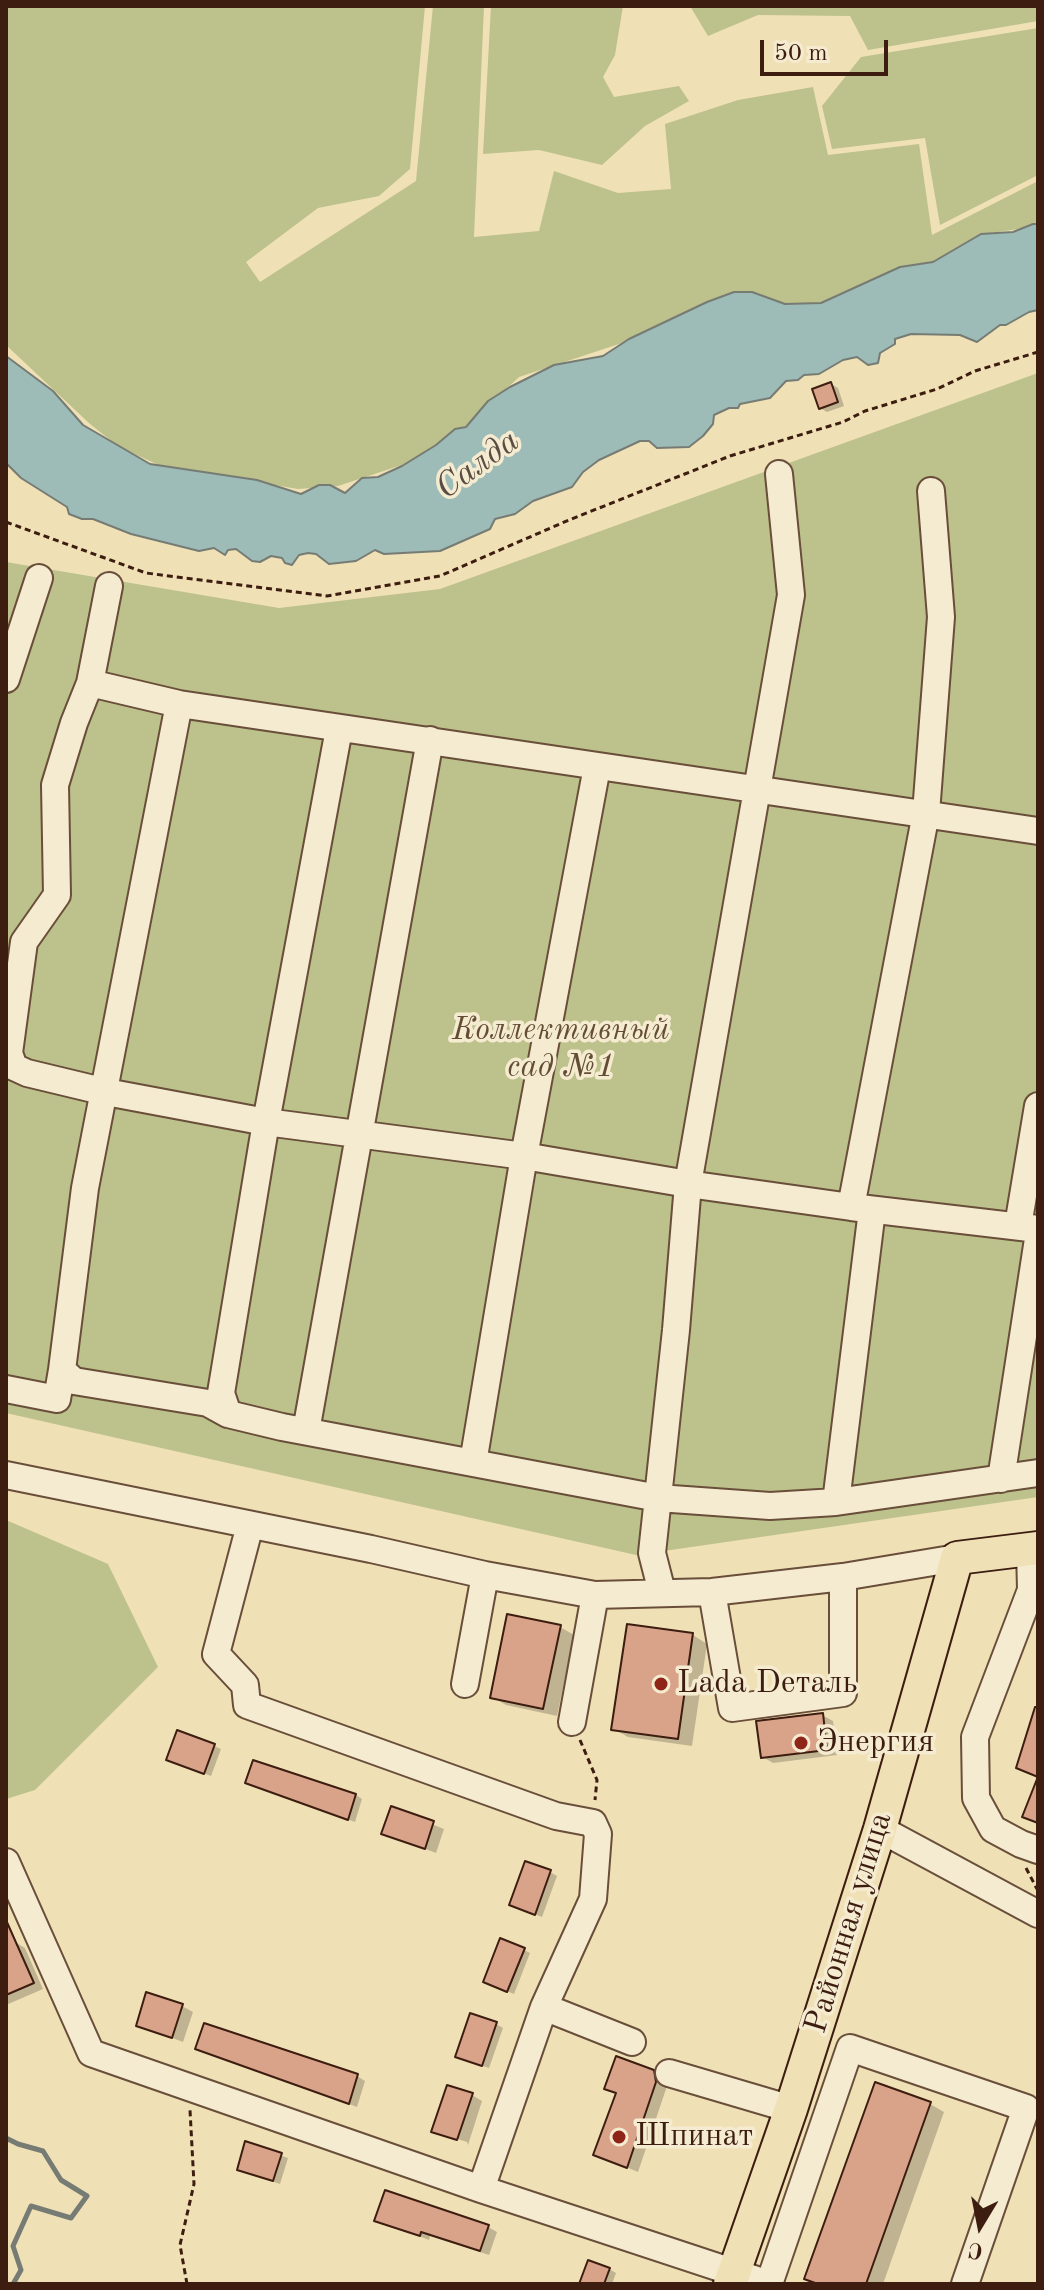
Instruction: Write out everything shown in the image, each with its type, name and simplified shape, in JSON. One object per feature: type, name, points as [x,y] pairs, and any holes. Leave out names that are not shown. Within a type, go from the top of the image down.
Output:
[{"type":"main road","points":[[957,1558],[1034,1549]]},
{"type":"main road","name":"Районная улица","points":[[732,2278],[791,2109],[880,1829],[957,1558]]},
{"type":"street","points":[[662,1592],[652,1553],[688,1184],[791,595],[779,474]]},
{"type":"street","points":[[836,1502],[862,1208],[926,813],[941,617],[931,491]]},
{"type":"street","points":[[6,679],[39,578]]},
{"type":"street","points":[[109,586],[90,683],[55,785],[57,895],[24,942],[9,1012],[9,1053],[14,1067],[106,1092],[266,1122],[524,1156],[688,1184],[1031,1232]]},
{"type":"street","points":[[90,683],[179,704],[339,729],[1038,831]]},
{"type":"street","points":[[6,1389],[57,1399],[85,1188],[179,704]]},
{"type":"street","points":[[228,1414],[221,1393],[266,1122],[339,729]]},
{"type":"street","points":[[306,1431],[430,740]]},
{"type":"street","points":[[473,1463],[524,1156],[597,767]]},
{"type":"street","points":[[1001,1479],[1031,1232],[1038,1106]]},
{"type":"street","points":[[62,1370],[74,1381],[208,1403],[228,1414],[306,1431],[658,1498],[770,1506],[836,1502],[1038,1473]]},
{"type":"street","points":[[6,1475],[595,1595],[712,1592],[843,1577],[957,1558]]},
{"type":"street","points":[[250,1525],[216,1654],[245,1685],[247,1705],[556,1816],[593,1823],[598,1834],[593,1899],[544,2007],[481,2189]]},
{"type":"street","points":[[1034,1549],[1034,1590],[975,1737],[976,1798],[993,1829],[1038,1850]]},
{"type":"street","points":[[465,1684],[485,1575]]},
{"type":"street","points":[[712,1592],[732,1708],[843,1693],[843,1577]]},
{"type":"street","points":[[572,1722],[595,1595]]},
{"type":"street","points":[[880,1829],[1038,1914]]},
{"type":"street","points":[[6,1862],[91,2053],[732,2278],[769,2284],[850,2048],[1026,2108],[965,2284]]},
{"type":"street","points":[[544,2007],[632,2042]]},
{"type":"street","points":[[669,2073],[791,2109]]},
{"type":"path","points":[[6,522],[146,573],[327,596],[440,576],[569,520],[730,456],[843,422],[865,411],[937,389],[975,371],[1038,352]]},
{"type":"path","points":[[572,1722],[597,1780],[593,1823]]},
{"type":"path","points":[[187,2284],[180,2245],[194,2184],[189,2087]]},
{"type":"green space","points":[[6,6],[425,6],[410,169],[379,196],[318,208],[246,262],[260,282],[416,181],[433,6],[484,6],[474,237],[539,231],[554,171],[618,193],[671,189],[665,124],[738,100],[813,87],[828,155],[919,144],[932,235],[1038,181],[1038,226],[985,234],[933,263],[831,301],[625,342],[519,377],[466,426],[408,463],[338,486],[298,489],[161,466],[119,447],[6,345]]},
{"type":"green space","points":[[491,6],[623,6],[615,55],[603,77],[614,97],[679,86],[689,101],[645,126],[602,165],[539,150],[483,154]]},
{"type":"green space","points":[[690,6],[1038,6],[1038,21],[868,50],[850,16],[758,15],[708,36]]},
{"type":"green space","points":[[1038,28],[1038,175],[940,225],[925,138],[832,149],[822,106],[861,57]]},
{"type":"green space","name":"Коллективный сад №1","points":[[1038,373],[1038,1497],[636,1555],[6,1413],[6,562],[279,608],[440,589]]},
{"type":"green space","points":[[6,1520],[108,1564],[158,1667],[35,1790],[6,1799]]},
{"type":"water","name":"Салда","points":[[1038,224],[1038,310],[1000,325],[977,342],[960,335],[911,334],[895,339],[895,344],[880,353],[878,363],[868,365],[857,357],[843,360],[819,374],[786,381],[770,398],[740,404],[738,408],[729,408],[714,415],[713,424],[689,447],[657,448],[649,441],[640,441],[599,460],[583,472],[572,487],[533,501],[515,514],[495,519],[490,529],[440,551],[384,554],[375,550],[356,561],[329,564],[316,554],[308,553],[299,555],[292,565],[282,558],[271,556],[260,562],[252,561],[236,549],[228,550],[225,555],[214,548],[199,551],[69,514],[67,507],[21,478],[6,463],[6,356],[53,391],[83,425],[150,464],[257,480],[301,494],[319,485],[330,485],[345,493],[362,478],[378,477],[402,466],[455,429],[466,427],[488,401],[510,387],[554,365],[603,356],[629,339],[707,302],[734,292],[752,292],[785,304],[821,303],[900,267],[933,262],[981,234],[1013,232]]},
{"type":"building","points":[[831,382],[838,402],[819,409],[812,389]]},
{"type":"building","points":[[507,1614],[561,1625],[543,1709],[490,1698]]},
{"type":"building","points":[[627,1624],[693,1633],[678,1739],[611,1730]]},
{"type":"building","points":[[1035,1707],[1038,1707],[1038,1777],[1016,1768]]},
{"type":"building","points":[[823,1713],[827,1750],[761,1758],[756,1721]]},
{"type":"building","points":[[177,1730],[215,1744],[204,1774],[166,1760]]},
{"type":"building","points":[[253,1760],[356,1794],[348,1820],[245,1783]]},
{"type":"building","points":[[1038,1779],[1038,1823],[1022,1817]]},
{"type":"building","points":[[391,1806],[434,1821],[425,1849],[381,1834]]},
{"type":"building","points":[[525,1861],[551,1870],[535,1915],[509,1905]]},
{"type":"building","points":[[6,1920],[34,1983],[6,1995]]},
{"type":"building","points":[[500,1938],[525,1948],[507,1992],[483,1982]]},
{"type":"building","points":[[146,1992],[183,2004],[172,2038],[136,2026]]},
{"type":"building","points":[[470,2013],[497,2022],[482,2066],[455,2057]]},
{"type":"building","points":[[204,2023],[358,2074],[349,2104],[195,2049]]},
{"type":"building","points":[[616,2056],[654,2070],[656,2082],[627,2168],[593,2155],[616,2093],[604,2089]]},
{"type":"building","points":[[875,2082],[931,2102],[866,2284],[818,2284],[804,2279]]},
{"type":"building","points":[[447,2085],[473,2093],[457,2140],[431,2132]]},
{"type":"building","points":[[245,2141],[282,2153],[273,2181],[237,2170]]},
{"type":"building","points":[[385,2190],[489,2225],[480,2251],[374,2221]]},
{"type":"building","points":[[588,2260],[610,2268],[604,2284],[579,2284]]},
{"type":"waterway","points":[[6,2138],[43,2151],[61,2180],[87,2196],[71,2218],[31,2206],[13,2246],[21,2270],[13,2284]]},
{"type":"place","name":"Lada Dеталь","points":[[661,1684]]},
{"type":"place","name":"Энергия","points":[[801,1743]]},
{"type":"place","name":"Шпинат","points":[[619,2137]]}]
